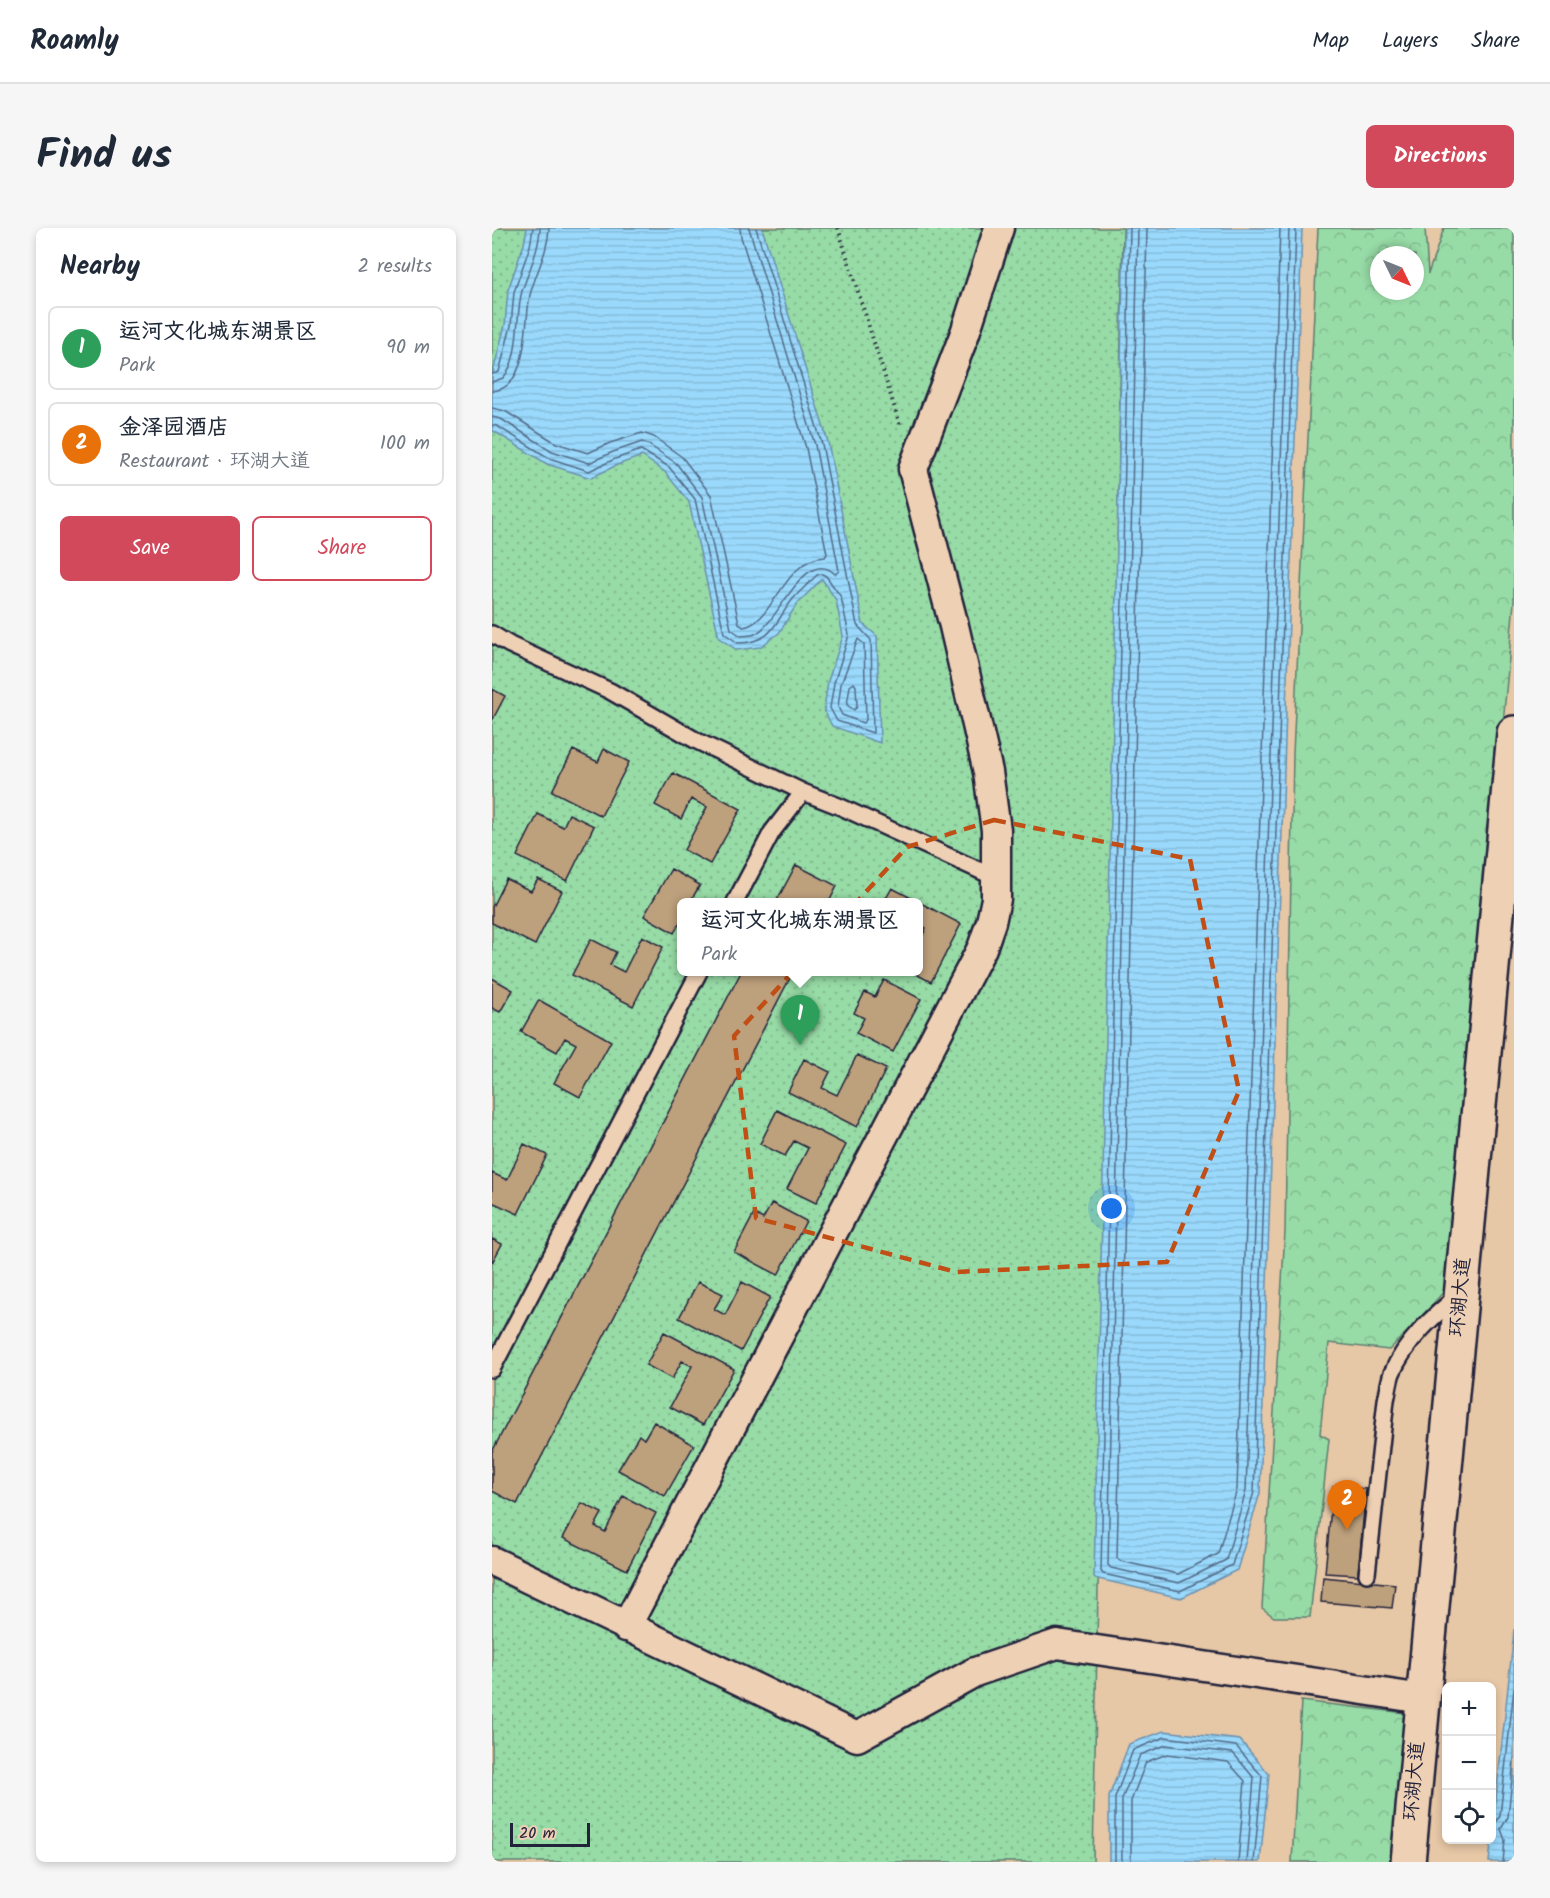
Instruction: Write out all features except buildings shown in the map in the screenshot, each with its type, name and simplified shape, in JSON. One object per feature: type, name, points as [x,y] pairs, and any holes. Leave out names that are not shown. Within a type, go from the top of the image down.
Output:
[{"type":"main road","name":"环湖大道","points":[[1408,1862],[1514,733]]},
{"type":"street","points":[[626,1627],[982,948],[991,922],[996,899],[996,830],[988,772],[954,626],[913,469],[965,333],[999,228]]},
{"type":"street","points":[[492,1562],[857,1737],[975,1672],[1057,1644],[1423,1699]]},
{"type":"lane","points":[[492,634],[510,645],[610,692],[697,741],[803,792],[996,878]]},
{"type":"lane","points":[[738,898],[772,832],[803,792]]},
{"type":"lane","points":[[492,1369],[697,976]]},
{"type":"lane","points":[[1367,1574],[1386,1400],[1392,1374],[1417,1334],[1442,1308],[1462,1293]]},
{"type":"path","points":[[838,228],[913,469]]},
{"type":"highlighted area","points":[[994,820],[1190,859],[1239,1091],[1167,1262],[956,1272],[756,1218],[734,1036],[907,847]]},
{"type":"green space","points":[[492,228],[1123,228],[1093,1862],[492,1862]]},
{"type":"green space","points":[[1318,228],[1425,228],[1428,274],[1444,228],[1514,228],[1514,602],[1454,1269],[1447,1288],[1389,1350],[1329,1343],[1320,1434],[1329,1439],[1310,1617],[1274,1617],[1262,1608],[1285,1232],[1293,753]]},
{"type":"green space","points":[[1301,1701],[1406,1713],[1393,1862],[1292,1862]]},
{"type":"water","points":[[527,228],[762,228],[828,442],[863,624],[877,636],[880,743],[832,726],[824,710],[828,681],[843,636],[836,600],[822,579],[797,604],[779,633],[760,647],[737,650],[719,638],[689,502],[665,472],[642,456],[591,478],[547,464],[492,430],[492,376],[505,325],[508,290],[524,244]]},
{"type":"water","points":[[1124,228],[1302,228],[1260,1493],[1237,1570],[1181,1598],[1094,1578]]},
{"type":"water","points":[[1514,1629],[1514,1862],[1489,1862],[1491,1844],[1496,1844],[1496,1798]]},
{"type":"water","points":[[1164,1731],[1240,1740],[1269,1774],[1260,1862],[1109,1862],[1109,1797],[1129,1744]]},
{"type":"place","name":"运河文化城东湖景区","points":[[800,1045]]},
{"type":"place","name":"金泽园酒店","points":[[1347,1530]]}]
